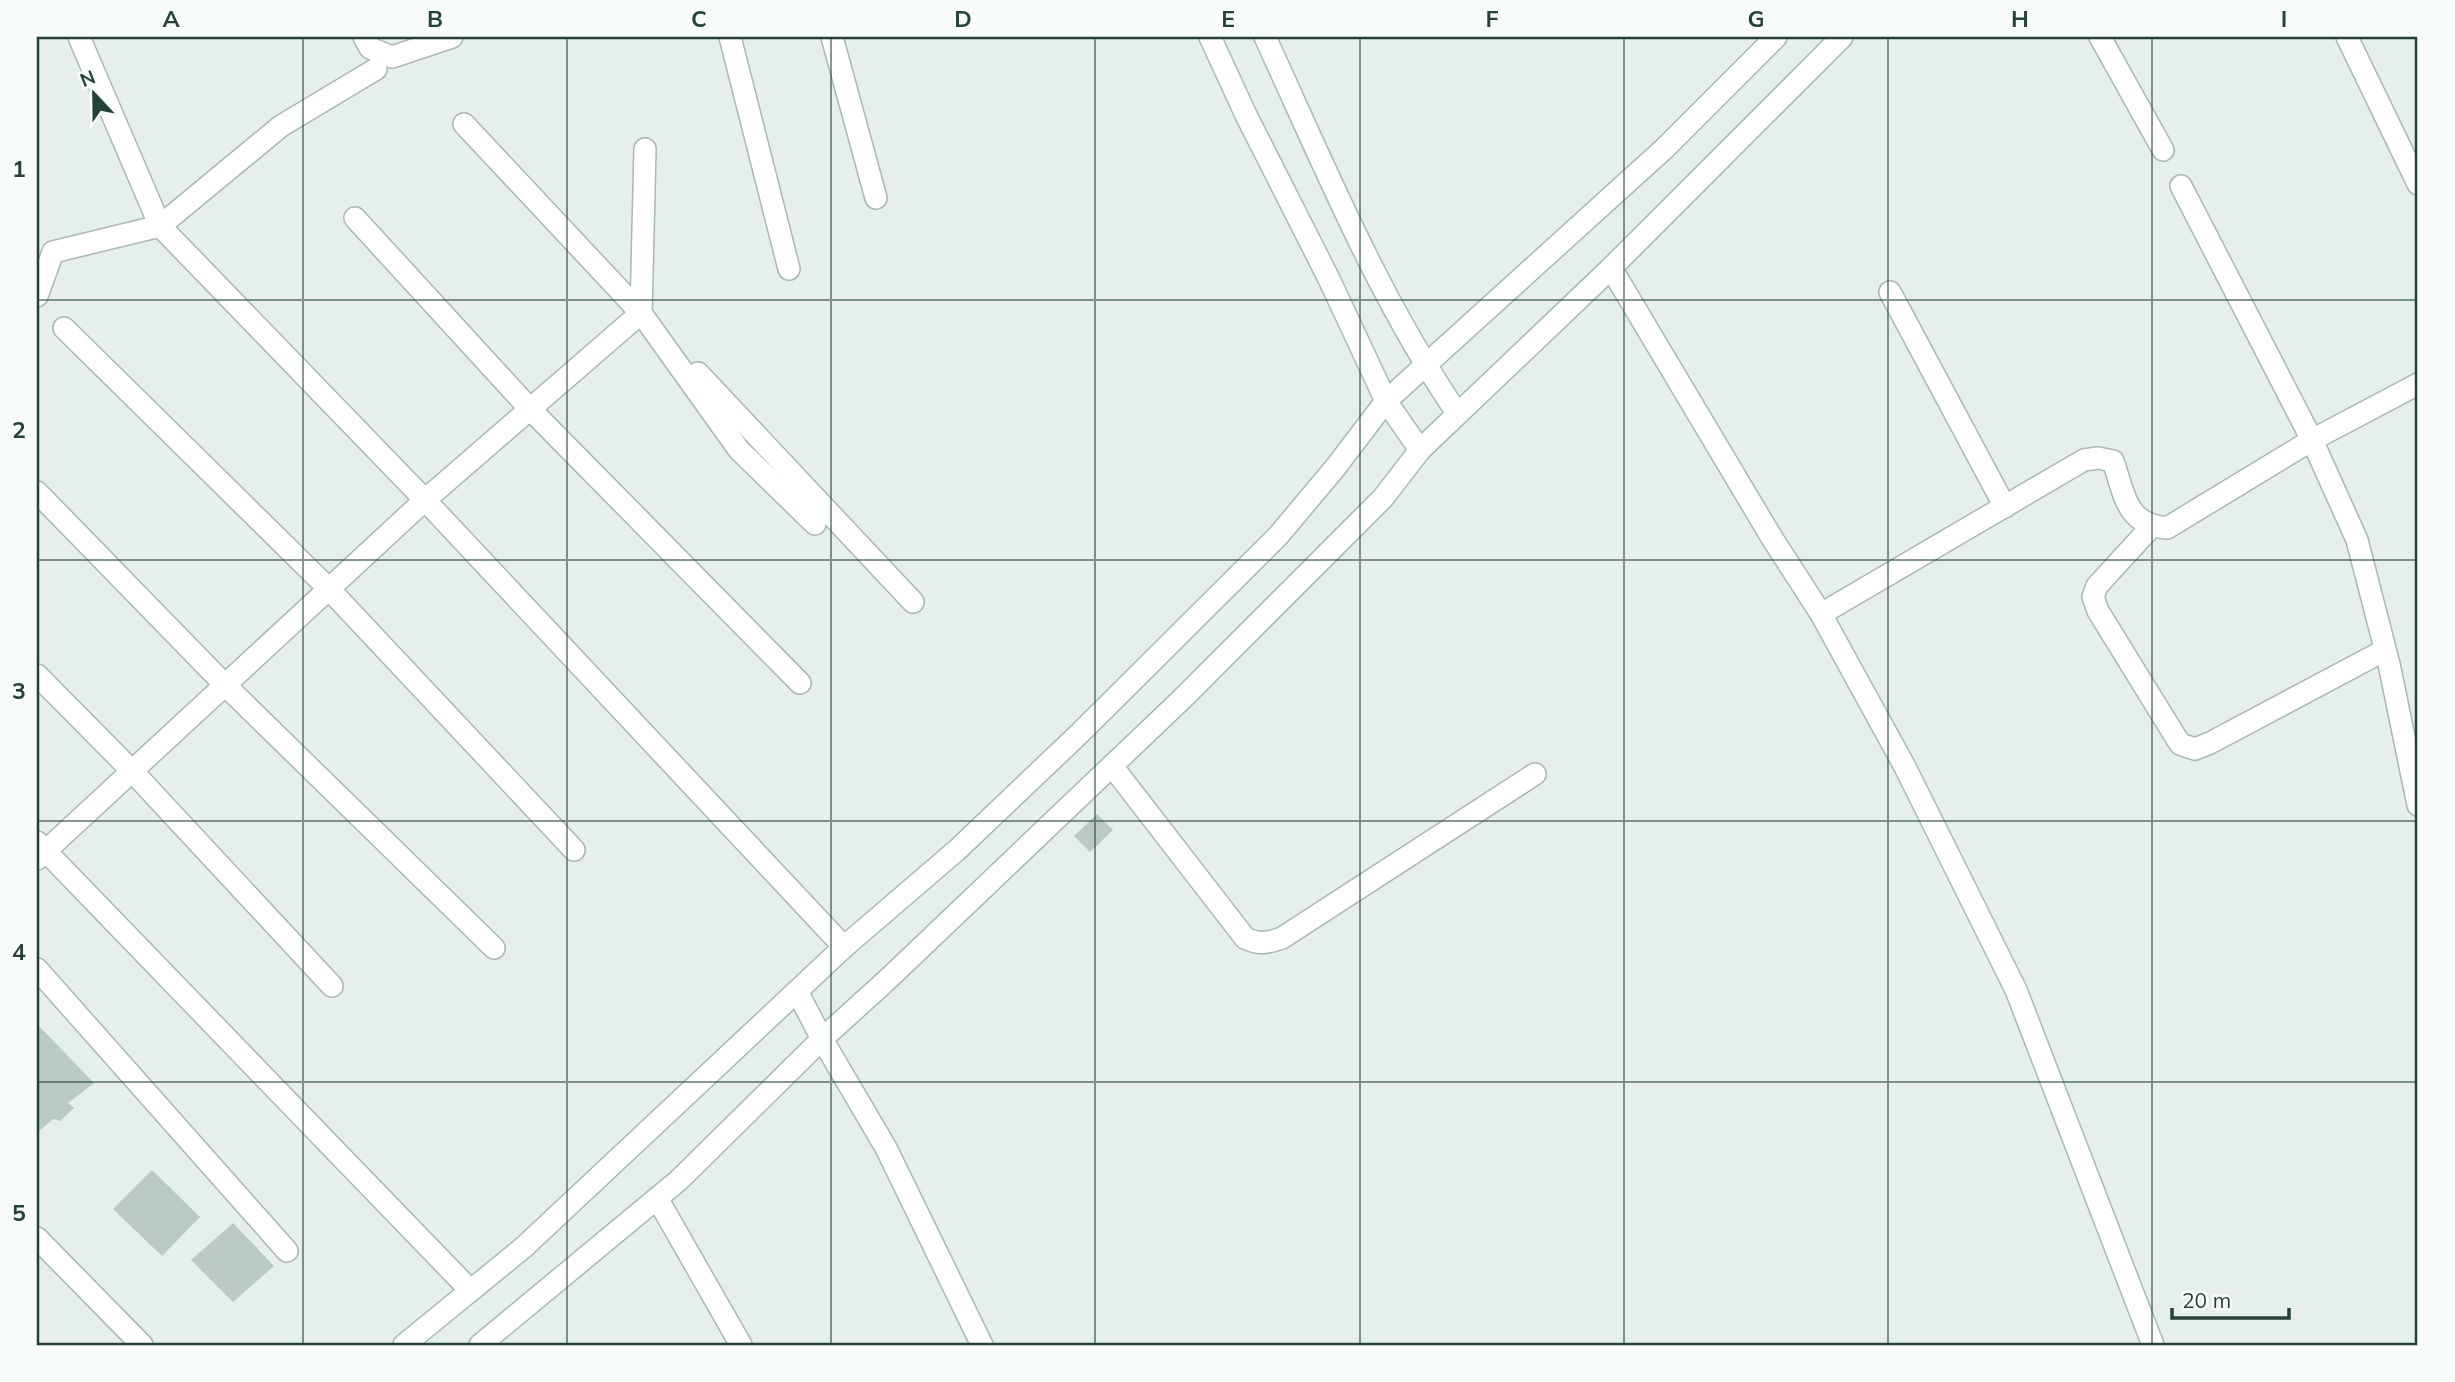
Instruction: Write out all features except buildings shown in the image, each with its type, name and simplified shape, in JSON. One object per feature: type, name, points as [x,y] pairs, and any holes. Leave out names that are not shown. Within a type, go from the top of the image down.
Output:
[{"type":"street","points":[[79,37],[160,226],[425,500],[845,947]]},
{"type":"street","points":[[364,37],[370,48],[392,57],[446,38]]},
{"type":"street","points":[[730,37],[789,269]]},
{"type":"street","points":[[832,37],[876,198]]},
{"type":"street","points":[[1210,37],[1386,401],[1420,450]]},
{"type":"street","points":[[1265,37],[1367,259],[1424,364],[1457,413]]},
{"type":"street","points":[[404,1345],[524,1247],[797,991],[957,850],[1278,536],[1386,401],[1665,148],[1776,37]]},
{"type":"street","points":[[480,1345],[689,1171],[822,1039],[887,981],[1182,699],[1383,498],[1420,450],[1611,268],[1842,37]]},
{"type":"street","points":[[2100,37],[2163,150]]},
{"type":"street","points":[[2347,37],[2418,184]]},
{"type":"street","points":[[37,296],[53,253],[160,226],[281,126],[376,69]]},
{"type":"street","points":[[464,124],[913,603]]},
{"type":"street","points":[[645,149],[642,313],[739,450],[815,524]]},
{"type":"street","points":[[2181,187],[2312,440],[2357,540],[2385,650],[2418,804]]},
{"type":"street","points":[[355,218],[530,409],[800,683]]},
{"type":"street","points":[[1611,268],[1772,538],[1821,614],[1905,767],[2016,990],[2152,1345]]},
{"type":"street","points":[[1891,292],[2005,507]]},
{"type":"street","points":[[470,1290],[40,851],[137,768],[425,500],[642,313]]},
{"type":"street","points":[[64,328],[329,589],[574,850]]},
{"type":"street","points":[[1821,614],[2084,460],[2098,458],[2113,461],[2133,516],[2151,527],[2166,528],[2312,440],[2418,384]]},
{"type":"street","points":[[37,492],[225,685],[494,948]]},
{"type":"street","points":[[2151,527],[2097,586],[2093,597],[2098,611],[2180,744],[2195,749],[2210,743],[2385,650]]},
{"type":"street","points":[[37,663],[137,768],[332,986]]},
{"type":"street","points":[[37,675],[137,768]]},
{"type":"street","points":[[1112,766],[1245,938],[1255,943],[1267,943],[1282,938],[1535,774]]},
{"type":"street","points":[[37,969],[287,1251]]},
{"type":"street","points":[[797,991],[886,1148],[982,1345]]},
{"type":"street","points":[[657,1198],[741,1345]]},
{"type":"street","points":[[37,1238],[142,1345]]}]
